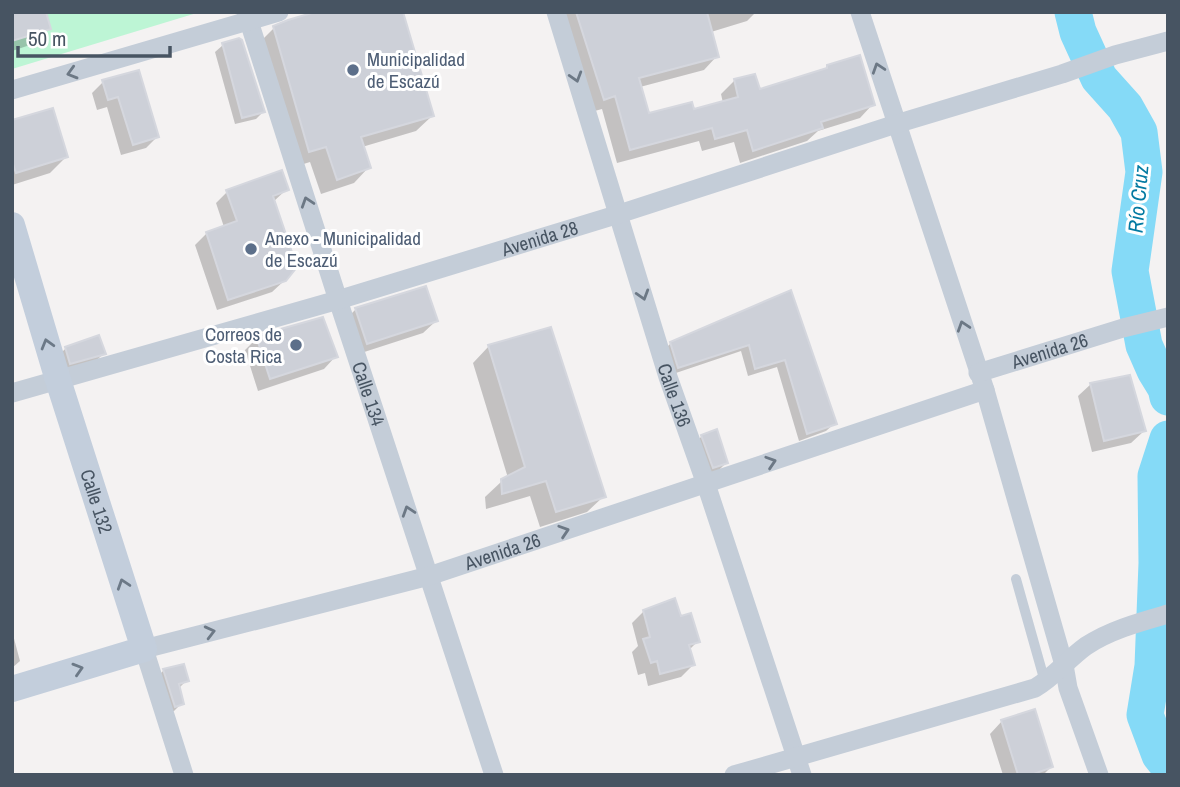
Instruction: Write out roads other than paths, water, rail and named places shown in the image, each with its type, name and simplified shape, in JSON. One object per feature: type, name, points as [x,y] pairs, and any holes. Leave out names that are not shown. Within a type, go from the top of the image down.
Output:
[{"type":"main road","name":"Calle 132","points":[[12,225],[58,380],[144,649]]},
{"type":"main road","name":"Avenida 26","points":[[12,689],[144,649]]},
{"type":"street","points":[[12,90],[248,17],[279,12]]},
{"type":"street","name":"Calle 136","points":[[556,12],[668,377],[799,766]]},
{"type":"street","points":[[860,12],[981,382],[1068,688],[1099,775]]},
{"type":"street","name":"Calle 134","points":[[248,17],[494,775]]},
{"type":"street","name":"Avenida 28","points":[[12,393],[338,300],[619,214],[1115,55],[1168,41]]},
{"type":"street","name":"Avenida 26","points":[[144,649],[429,576],[706,484],[1123,328],[1168,317]]},
{"type":"street","points":[[734,775],[799,766],[1035,688],[1088,645],[1109,634],[1168,614]]},
{"type":"street","name":"Calle 132","points":[[144,649],[184,775]]},
{"type":"lane","points":[[1016,579],[1045,682]]},
{"type":"waterway","name":"Río Cruz","points":[[1073,12],[1078,32],[1099,78],[1125,107],[1139,132],[1144,172],[1130,271],[1144,345],[1168,397]]},
{"type":"waterway","name":"Río Cruz","points":[[1168,439],[1156,476],[1157,563],[1153,666],[1145,715],[1160,755],[1168,765]]},
{"type":"place","name":"Municipalidad de Escazú","points":[[353,70]]},
{"type":"place","name":"Anexo - Municipalidad de Escazú","points":[[251,249]]},
{"type":"place","name":"Correos de Costa Rica","points":[[296,345]]}]
